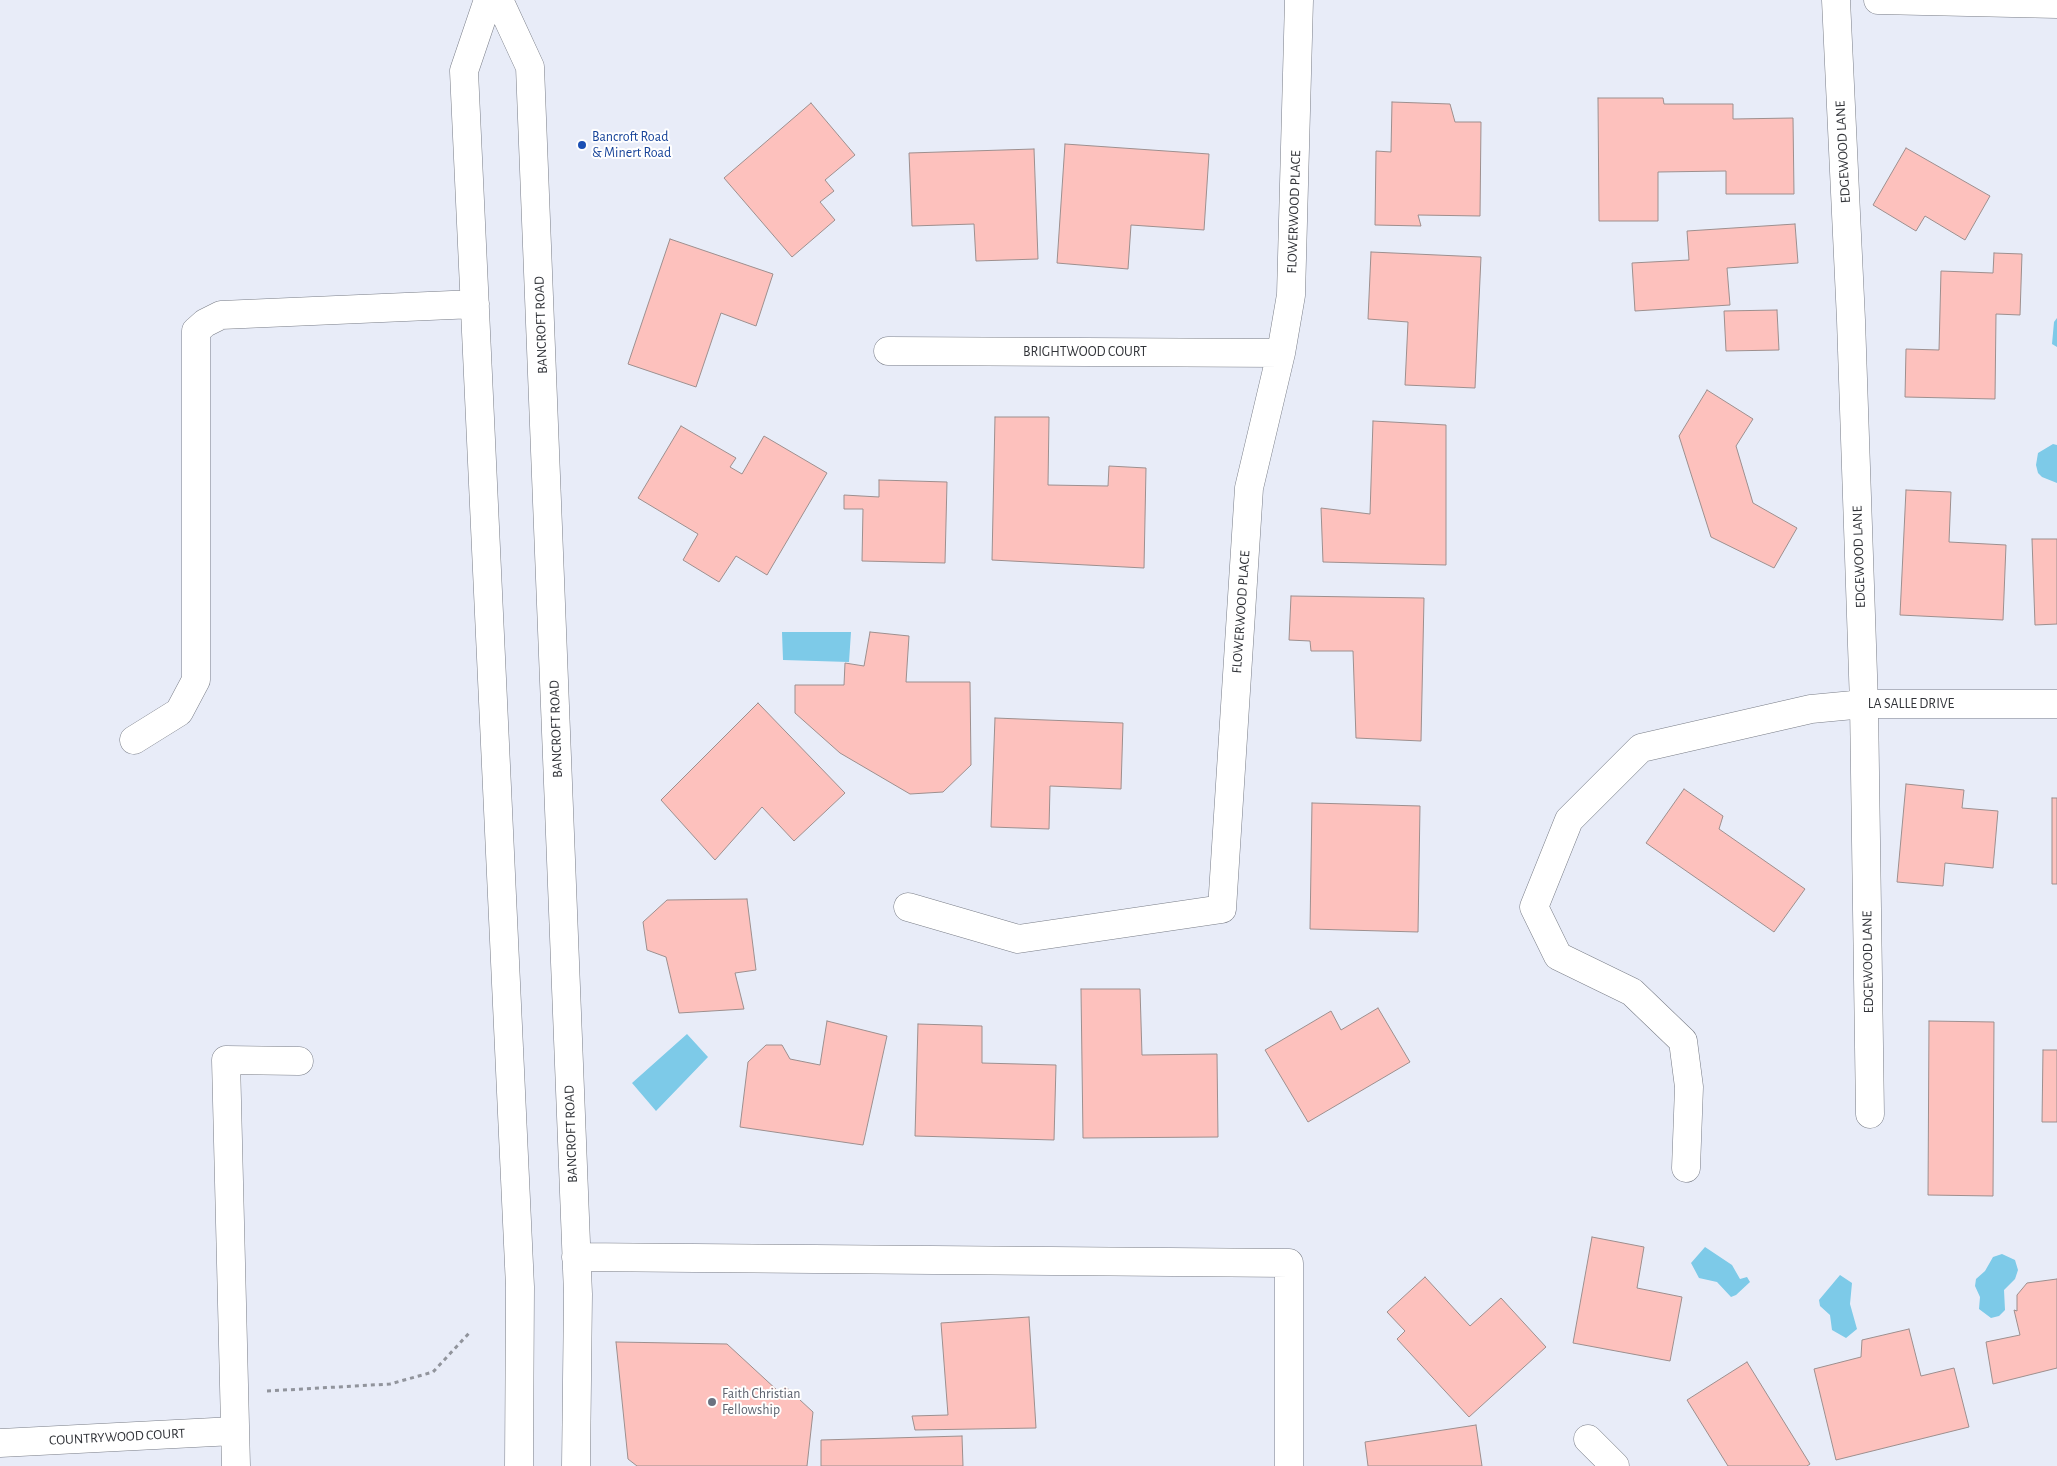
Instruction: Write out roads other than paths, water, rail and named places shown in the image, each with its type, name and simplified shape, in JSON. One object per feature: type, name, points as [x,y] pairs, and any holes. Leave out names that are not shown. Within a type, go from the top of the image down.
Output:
[{"type":"street","points":[[488,0],[464,71],[520,1287],[518,1466]]},
{"type":"street","name":"BANCROFT ROAD","points":[[499,0],[530,67],[576,1257],[576,1466]]},
{"type":"street","name":"FLOWERWOOD PLACE","points":[[908,907],[1018,939],[1222,909],[1249,488],[1281,353],[1290,295],[1299,0]]},
{"type":"street","name":"EDGEWOOD LANE","points":[[1836,0],[1851,311],[1864,704],[1870,1114]]},
{"type":"street","points":[[1878,0],[2057,4]]},
{"type":"street","points":[[134,740],[179,712],[196,680],[196,331],[205,323],[221,315],[475,304]]},
{"type":"street","name":"BRIGHTWOOD COURT","points":[[888,351],[1281,353]]},
{"type":"street","name":"LA SALLE DRIVE","points":[[1686,1168],[1689,1087],[1683,1041],[1632,992],[1558,956],[1534,907],[1569,820],[1641,748],[1811,709],[1864,704],[2057,704]]},
{"type":"street","points":[[236,1466],[226,1060],[299,1061]]},
{"type":"street","points":[[576,1257],[1289,1263],[1289,1466]]},
{"type":"street","name":"COUNTRYWOOD COURT","points":[[0,1443],[234,1431]]},
{"type":"street","points":[[1588,1439],[1615,1466]]},
{"type":"water","points":[[2057,318],[2057,347],[2052,344],[2054,322]]},
{"type":"water","points":[[2053,444],[2057,445],[2057,483],[2042,477],[2038,473],[2036,465],[2038,453]]},
{"type":"water","points":[[782,632],[851,632],[849,662],[783,660]]},
{"type":"water","points":[[687,1034],[708,1057],[656,1111],[632,1083]]},
{"type":"water","points":[[1705,1247],[1732,1265],[1740,1279],[1747,1277],[1750,1282],[1736,1295],[1731,1297],[1717,1282],[1699,1278],[1691,1263]]},
{"type":"water","points":[[2002,1254],[2015,1260],[2018,1270],[2015,1279],[2004,1290],[2005,1310],[1999,1316],[1991,1318],[1979,1309],[1980,1297],[1975,1286],[1976,1279],[1985,1271],[1993,1257]]},
{"type":"water","points":[[1840,1275],[1852,1283],[1850,1304],[1857,1329],[1846,1338],[1832,1330],[1830,1315],[1820,1306],[1819,1300]]},
{"type":"place","name":"Bancroft Road & Minert Road","points":[[582,145]]},
{"type":"place","name":"Faith Christian Fellowship","points":[[712,1402]]}]
